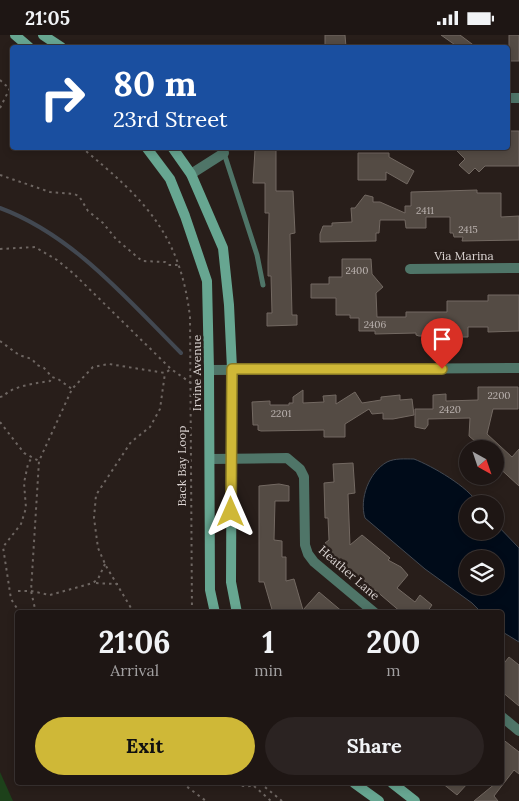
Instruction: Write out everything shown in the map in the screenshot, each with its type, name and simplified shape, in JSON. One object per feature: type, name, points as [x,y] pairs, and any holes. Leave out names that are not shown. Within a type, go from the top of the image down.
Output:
[{"type":"main road","points":[[14,35],[26,45]]},
{"type":"main road","points":[[44,35],[58,45]]},
{"type":"main road","name":"Irvine Avenue","points":[[148,150],[170,179],[207,281],[210,590],[214,610]]},
{"type":"main road","points":[[174,150],[191,173],[223,247],[229,305],[232,369],[231,582],[236,610]]},
{"type":"main road","points":[[357,785],[379,801]]},
{"type":"main road","points":[[395,785],[415,801]]},
{"type":"street","points":[[191,173],[224,150]]},
{"type":"street","name":"Via Marina","points":[[410,269],[519,268]]},
{"type":"street","points":[[209,369],[519,368]]},
{"type":"street","name":"Heather Lane","points":[[210,459],[288,458],[295,463],[304,477],[305,545],[308,554],[314,562],[371,610]]},
{"type":"street","points":[[504,718],[519,731]]},
{"type":"lane","points":[[224,150],[257,255],[263,285]]},
{"type":"path","points":[[0,80],[10,88],[0,108]]},
{"type":"path","name":"Back Bay Loop","points":[[85,150],[115,175],[143,203],[166,236],[179,265],[186,291],[190,317],[192,610]]},
{"type":"path","points":[[0,175],[50,192],[79,196],[88,211],[103,223],[116,239],[142,261],[179,265]]},
{"type":"path","points":[[0,249],[35,247],[57,260],[74,274],[171,369],[191,383]]},
{"type":"path","points":[[0,341],[19,355],[32,359],[37,365],[44,367],[52,377],[72,389]]},
{"type":"path","points":[[35,610],[31,591],[39,461],[72,389],[93,367],[109,364],[165,373],[171,369]]},
{"type":"path","points":[[132,610],[98,548],[94,518],[96,495],[131,442],[150,427],[160,409],[165,373]]},
{"type":"path","points":[[0,397],[4,396],[6,392],[28,384],[50,381],[52,377]]},
{"type":"path","points":[[0,422],[24,453],[39,461]]},
{"type":"path","points":[[18,610],[11,599],[3,547],[21,524],[26,508],[24,483],[28,464],[32,457]]},
{"type":"path","points":[[93,583],[98,579],[105,563]]},
{"type":"path","points":[[18,591],[31,591],[50,595],[93,583],[118,584]]},
{"type":"path","points":[[185,785],[206,801]]},
{"type":"path","points":[[238,785],[254,786],[271,801]]},
{"type":"path","points":[[262,785],[282,801]]},
{"type":"green space","points":[[0,772],[13,801],[0,801]]},
{"type":"water","points":[[414,459],[422,462],[459,484],[471,495],[459,495],[459,540],[504,540],[504,532],[519,548],[519,642],[504,633],[504,610],[479,610],[461,595],[504,595],[504,550],[459,550],[459,594],[425,569],[365,518],[363,503],[367,487],[375,472],[390,461]]},
{"type":"building","points":[[325,35],[345,35],[346,45],[325,45]]},
{"type":"building","points":[[441,35],[460,35],[473,45],[455,45]]},
{"type":"building","points":[[509,35],[519,35],[519,61],[510,61]]},
{"type":"building","points":[[510,131],[519,131],[519,166],[485,166],[479,172],[475,168],[469,174],[459,165],[465,159],[456,150],[510,150]]},
{"type":"building","points":[[255,150],[276,150],[276,191],[293,191],[295,233],[290,234],[292,315],[297,315],[297,325],[267,326],[267,313],[272,313],[271,276],[268,276],[269,213],[265,213],[265,183],[253,183]]},
{"type":"building","points":[[358,153],[389,153],[389,157],[414,171],[407,184],[386,172],[386,180],[358,180]]},
{"type":"building","points":[[477,190],[477,193],[501,193],[501,217],[519,216],[519,240],[462,241],[463,237],[454,237],[453,233],[450,233],[450,217],[426,217],[426,228],[406,228],[405,220],[380,220],[376,241],[320,242],[323,226],[332,226],[332,223],[352,222],[351,208],[355,208],[365,195],[373,197],[373,202],[380,202],[405,213],[405,206],[411,206],[411,192]]},
{"type":"building","points":[[342,259],[371,259],[372,274],[383,287],[376,293],[377,317],[406,317],[406,312],[447,312],[447,301],[488,301],[488,295],[519,295],[519,331],[488,332],[488,327],[468,327],[468,337],[442,337],[440,347],[430,347],[428,336],[419,336],[416,333],[375,334],[375,331],[359,331],[359,318],[350,318],[350,315],[336,315],[336,298],[311,298],[311,284],[329,284],[329,277],[342,277]]},
{"type":"building","points":[[478,387],[518,387],[518,409],[493,409],[487,434],[494,440],[474,440],[469,436],[470,418],[428,419],[428,425],[425,429],[415,427],[415,409],[433,409],[433,395],[446,394],[446,401],[478,400]]},
{"type":"building","points":[[303,390],[303,403],[324,402],[323,396],[336,395],[336,404],[355,392],[362,403],[381,400],[381,397],[400,395],[400,400],[412,399],[414,415],[383,419],[383,413],[372,414],[369,409],[345,424],[345,437],[324,437],[324,430],[261,431],[258,430],[258,425],[253,425],[252,402],[270,401],[270,405],[289,405],[289,403],[293,403],[293,397]]},
{"type":"building","points":[[519,449],[519,486],[504,472],[504,450],[512,457]]},
{"type":"building","points":[[353,463],[355,493],[348,494],[350,545],[362,535],[390,558],[388,560],[401,567],[408,575],[397,588],[415,602],[420,595],[432,605],[428,610],[398,610],[334,555],[325,543],[329,540],[328,518],[325,518],[324,483],[334,482],[333,464]]},
{"type":"building","points":[[279,484],[289,486],[289,501],[275,501],[274,540],[282,541],[282,557],[286,557],[286,581],[294,579],[303,610],[272,610],[264,582],[259,582],[259,486]]},
{"type":"building","points":[[319,592],[340,610],[303,610]]},
{"type":"building","points":[[509,657],[519,665],[519,706],[504,694],[504,663]]},
{"type":"building","points":[[504,740],[519,752],[519,774],[514,770],[504,783]]},
{"type":"building","points":[[444,785],[466,785],[457,795]]},
{"type":"building","points":[[494,785],[502,785],[494,796],[498,801],[474,801]]},
{"type":"waterway","points":[[0,208],[27,220],[51,234],[98,270],[181,353]]},
{"type":"route","points":[[231,512],[232,369],[442,369]]}]
